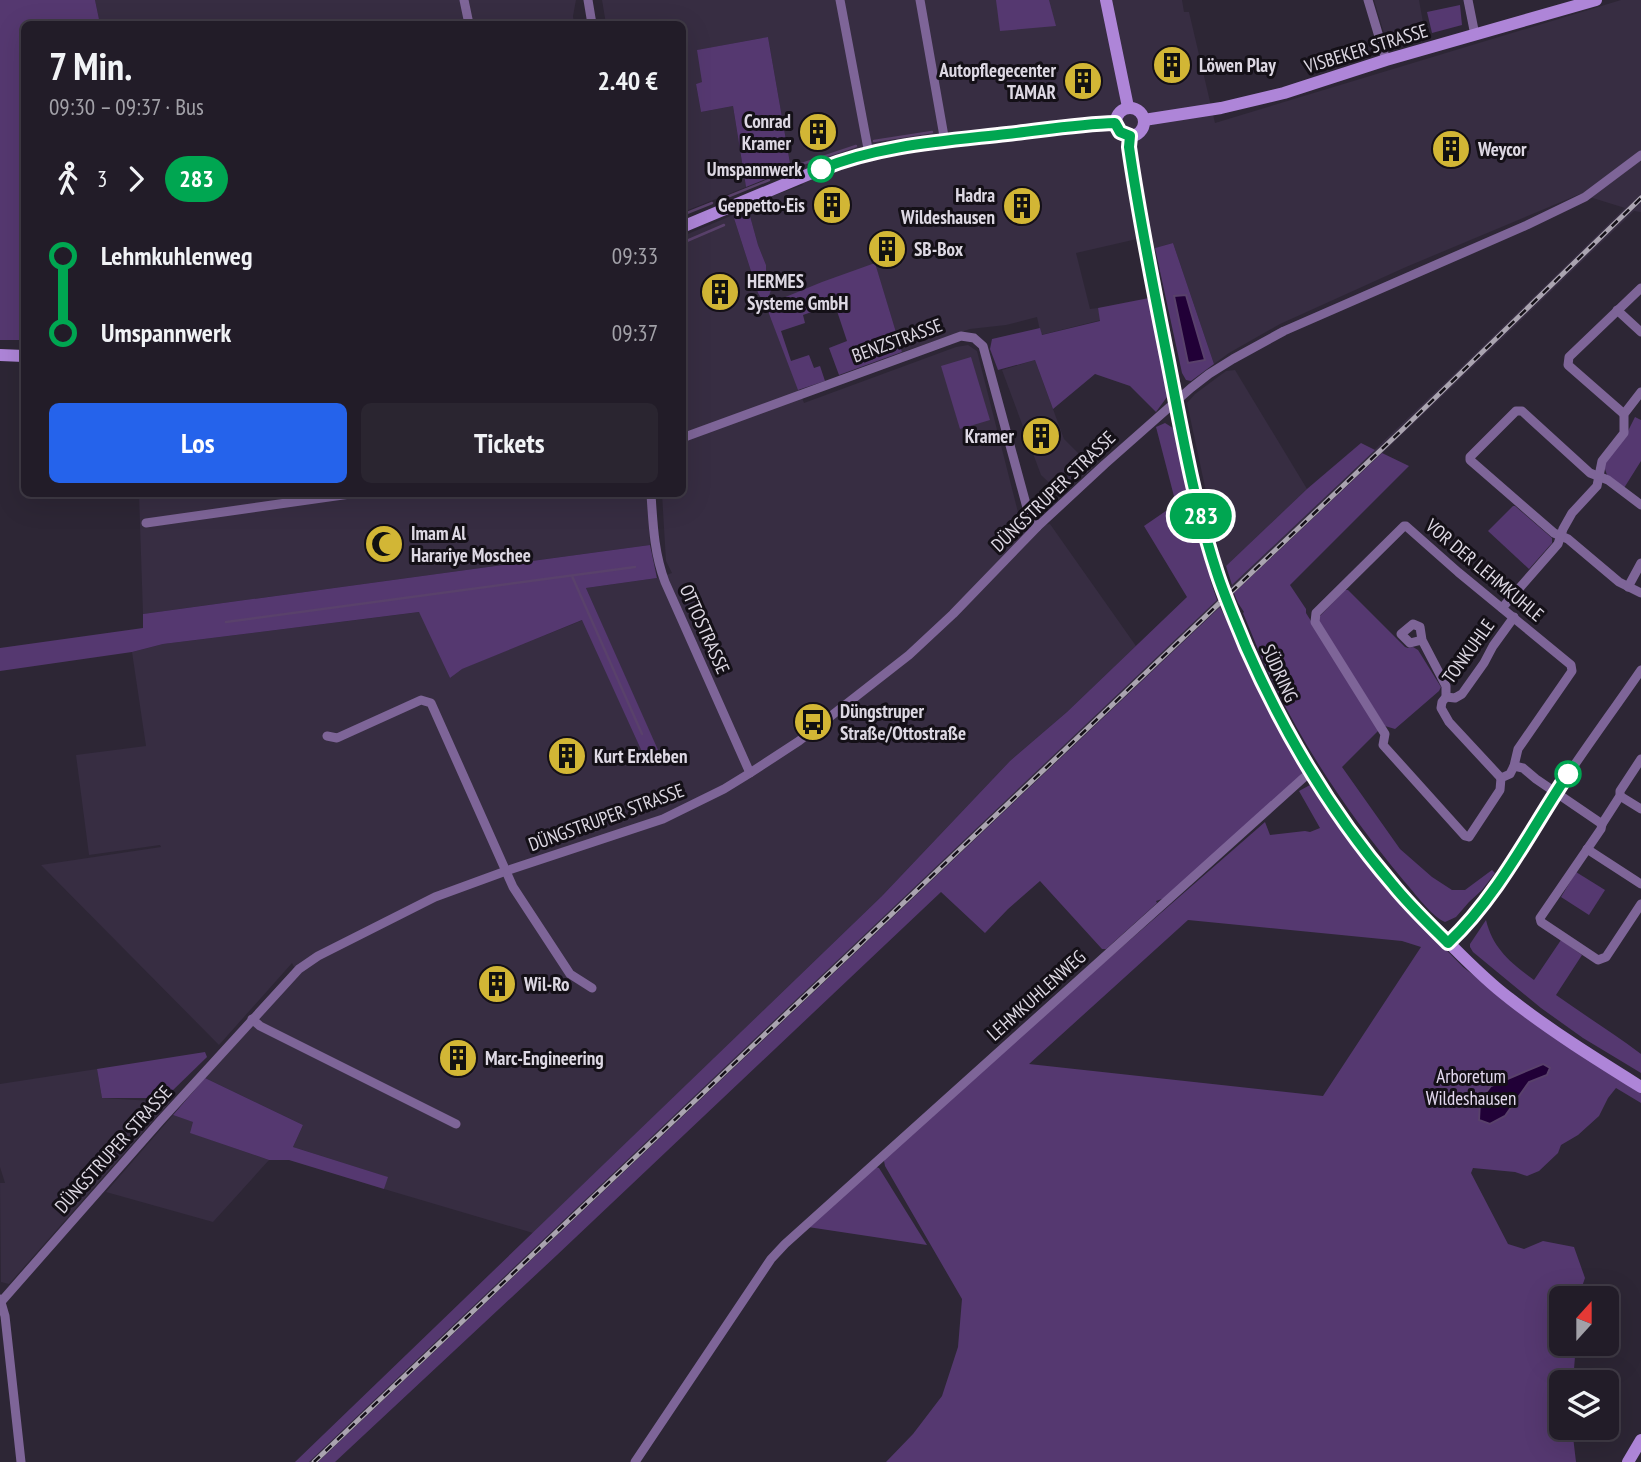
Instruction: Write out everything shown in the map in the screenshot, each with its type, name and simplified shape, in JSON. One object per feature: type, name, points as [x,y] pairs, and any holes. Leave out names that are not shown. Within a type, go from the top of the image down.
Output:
[{"type":"main road","points":[[1106,0],[1128,107]]},
{"type":"main road","name":"VISBEKER STRASSE","points":[[1144,120],[1221,108],[1284,93],[1385,60],[1596,0]]},
{"type":"main road","points":[[1128,107],[1139,110],[1144,120],[1139,133],[1130,136],[1120,132],[1115,123],[1117,114],[1128,107]]},
{"type":"main road","points":[[686,225],[826,167],[869,154],[945,142],[1115,123]]},
{"type":"main road","name":"SÜDRING","points":[[1130,136],[1129,147],[1144,238],[1203,525],[1230,611],[1266,692],[1310,772],[1353,835],[1410,905],[1470,965],[1508,997],[1641,1087]]},
{"type":"main road","points":[[0,355],[21,356]]},
{"type":"main road","points":[[1628,1462],[1641,1440]]},
{"type":"street","points":[[464,0],[468,21]]},
{"type":"street","points":[[588,0],[592,21]]},
{"type":"street","points":[[840,0],[869,154]]},
{"type":"street","points":[[920,0],[945,142]]},
{"type":"street","points":[[1368,0],[1385,60]]},
{"type":"street","points":[[1468,0],[1475,35]]},
{"type":"street","name":"DÜNGSTRUPER STRASSE","points":[[0,1301],[299,969],[318,956],[435,897],[663,819],[724,789],[799,741],[909,655],[947,621],[1037,527],[1209,374],[1284,331],[1585,197],[1641,155]]},
{"type":"street","points":[[1624,414],[1568,365],[1569,357],[1641,288]]},
{"type":"street","points":[[1617,310],[1641,332]]},
{"type":"street","name":"BENZSTRASSE","points":[[686,437],[961,336],[974,338],[984,345],[1029,515],[1037,527]]},
{"type":"street","points":[[1502,608],[1558,544],[1572,513],[1598,486],[1602,461],[1624,433],[1624,414],[1641,392]]},
{"type":"street","points":[[1641,505],[1608,480],[1590,473],[1522,411],[1516,411],[1470,457],[1470,460],[1554,533],[1568,539],[1619,582],[1641,593]]},
{"type":"street","points":[[146,523],[329,497]]},
{"type":"street","name":"OTTOSTRASSE","points":[[651,497],[655,546],[662,573],[750,773]]},
{"type":"street","name":"VOR DER LEHMKUHLE","points":[[1404,526],[1502,608],[1571,665],[1572,671],[1518,749],[1510,774],[1501,778],[1500,790],[1469,837],[1465,836],[1383,745],[1385,734],[1315,622],[1316,614],[1404,526]]},
{"type":"street","points":[[1628,587],[1641,564]]},
{"type":"street","name":"TONKUHLE","points":[[1447,697],[1455,698],[1462,694],[1514,617]]},
{"type":"street","name":"TONKUHLE","points":[[1422,640],[1446,686],[1447,697]]},
{"type":"street","points":[[1448,943],[1476,912],[1499,880],[1641,670]]},
{"type":"street","name":"TONKUHLE","points":[[1447,697],[1441,708],[1449,722],[1501,778]]},
{"type":"street","points":[[327,736],[337,738],[421,700],[431,703],[513,887],[570,974],[592,988]]},
{"type":"street","points":[[1641,759],[1620,791],[1620,796],[1601,829],[1540,918],[1541,922],[1598,960],[1602,960],[1641,904]]},
{"type":"street","points":[[1514,766],[1523,768],[1602,824]]},
{"type":"street","name":"LEHMKUHLENWEG","points":[[635,1462],[771,1259],[785,1244],[1310,772]]},
{"type":"street","points":[[1620,796],[1641,809]]},
{"type":"street","points":[[1587,849],[1641,884]]},
{"type":"street","points":[[252,1019],[260,1026],[456,1124]]},
{"type":"street","points":[[0,1301],[5,1316],[21,1462]]},
{"type":"shaded area","points":[[95,0],[576,0],[574,21],[99,21]]},
{"type":"shaded area","points":[[602,0],[1182,0],[1184,12],[1189,12],[1215,123],[1621,0],[1641,0],[1641,212],[1634,211],[372,1412],[318,1462],[309,1462],[1449,379],[1625,208],[1580,194],[1406,267],[1280,324],[1214,364],[1173,243],[1155,248],[1137,239],[1076,253],[1090,309],[1098,308],[1101,320],[1041,335],[1037,317],[1006,325],[970,329],[902,352],[875,264],[766,306],[804,403],[956,347],[968,345],[977,351],[1022,528],[1050,524],[1136,646],[1067,712],[1010,761],[882,896],[533,1233],[384,1189],[387,1177],[293,1147],[303,1125],[205,1078],[298,975],[292,963],[219,1045],[41,865],[161,847],[89,855],[76,755],[146,746],[132,652],[163,644],[420,612],[450,678],[461,669],[583,620],[648,765],[661,759],[586,588],[657,578],[672,573],[666,561],[662,497],[686,497],[686,235],[733,215],[758,293],[771,290],[747,205],[803,185],[791,169],[768,37],[698,50],[703,82],[696,84],[701,112],[733,106],[746,187],[686,211],[686,21],[606,21]]},
{"type":"shaded area","points":[[1374,0],[1419,0],[1426,39],[1395,48],[1387,43]]},
{"type":"shaded area","points":[[1186,295],[1205,360],[1188,363],[1174,296]]},
{"type":"shaded area","points":[[1035,360],[1064,439],[1093,468],[1061,494],[1041,475],[1002,370]]},
{"type":"shaded area","points":[[1235,370],[1307,489],[1223,566],[1187,403],[1226,371]]},
{"type":"shaded area","points":[[139,497],[648,497],[650,545],[143,614]]},
{"type":"shaded area","points":[[1543,1064],[1550,1068],[1547,1075],[1529,1082],[1505,1116],[1490,1124],[1479,1120],[1480,1100],[1491,1086]]},
{"type":"shaded area","points":[[97,1069],[102,1098],[170,1102],[9,1284],[1,1282],[0,1183],[5,1183],[0,1167],[0,1084]]},
{"type":"shaded area","points":[[173,1115],[194,1122],[191,1133],[269,1160],[213,1222],[106,1192]]},
{"type":"green space","points":[[0,0],[95,0],[99,21],[21,21],[21,340],[0,340]]},
{"type":"green space","points":[[996,0],[1049,0],[1056,26],[1000,31]]},
{"type":"green space","points":[[1460,5],[1462,25],[1432,33],[1427,12]]},
{"type":"green space","points":[[768,37],[791,169],[746,187],[733,106],[701,112],[696,84],[702,82],[697,50]]},
{"type":"green space","points":[[747,205],[771,290],[766,305],[875,263],[902,352],[839,375],[829,348],[847,341],[833,299],[821,303],[823,308],[803,315],[805,323],[781,331],[791,361],[809,355],[814,368],[820,366],[825,381],[798,390],[766,306],[758,293],[732,212]]},
{"type":"green space","points":[[1173,243],[1214,364],[1191,381],[1186,380],[1182,373],[1155,248]],"holes":[[[1174,296],[1205,360],[1188,363]]]},
{"type":"green space","points":[[1149,298],[1167,397],[1156,412],[1130,386],[1095,374],[1053,409],[1035,360],[998,370],[990,349],[992,339],[1040,328],[1042,335],[1100,321],[1098,308]]},
{"type":"green space","points":[[971,357],[990,420],[960,429],[941,366]]},
{"type":"green space","points":[[1635,417],[1641,420],[1641,461],[1624,488],[1607,475],[1604,466],[1625,437]]},
{"type":"green space","points":[[1165,423],[1173,428],[1217,600],[309,1462],[295,1462],[882,896],[1010,761],[1067,712],[1187,597],[1144,526],[1176,504],[1156,427]]},
{"type":"green space","points":[[1361,443],[1375,450],[1232,585],[1226,566],[1307,489]]},
{"type":"green space","points":[[1382,453],[1409,466],[1290,585],[1379,730],[1342,767],[1400,849],[1432,877],[1452,890],[1465,890],[1492,870],[1495,873],[1456,917],[1445,922],[1429,910],[1385,858],[1318,763],[1275,686],[1234,593]]},
{"type":"green space","points":[[1513,506],[1552,538],[1552,543],[1529,569],[1488,531]]},
{"type":"green space","points":[[650,545],[657,578],[586,588],[662,759],[648,765],[582,620],[462,669],[450,678],[419,612],[163,644],[132,652],[0,671],[0,648],[143,628],[143,614]]},
{"type":"green space","points":[[1345,590],[1405,647],[1418,650],[1441,687],[1395,729],[1385,726],[1318,621]]},
{"type":"green space","points":[[1220,607],[1304,769],[1300,776],[1165,898],[1156,901],[1157,903],[1106,949],[1102,949],[1040,881],[985,933],[941,892],[335,1462],[318,1462]]},
{"type":"green space","name":"Arboretum Wildeshausen","points":[[1310,785],[1364,859],[1406,909],[1463,967],[1532,1021],[1641,1092],[1641,1103],[1616,1088],[1599,1116],[1578,1135],[1561,1145],[1558,1153],[1539,1171],[1527,1176],[1515,1172],[1473,1168],[1471,1173],[1508,1244],[1524,1249],[1543,1241],[1574,1247],[1585,1278],[1582,1286],[1549,1286],[1549,1356],[1575,1356],[1574,1370],[1549,1370],[1549,1440],[1573,1440],[1576,1462],[886,1462],[913,1434],[942,1396],[958,1347],[962,1299],[885,1166],[886,1156],[1265,822],[1270,835],[1310,832],[1320,828],[1299,791]],"holes":[[[1188,920],[1402,941],[1421,947],[1323,1096],[1029,1064]]]},
{"type":"green space","points":[[1576,872],[1605,890],[1589,915],[1561,897]]},
{"type":"green space","points":[[1486,920],[1493,939],[1504,955],[1534,980],[1561,940],[1582,955],[1556,995],[1641,1054],[1641,1073],[1583,1038],[1541,1008],[1473,952],[1470,944]]},
{"type":"green space","points":[[205,1052],[207,1057],[170,1093],[152,1098],[102,1098],[97,1069]]},
{"type":"green space","points":[[205,1078],[303,1125],[293,1147],[388,1177],[384,1189],[289,1160],[269,1160],[190,1133],[193,1122],[173,1115]]},
{"type":"green space","points":[[876,1167],[879,1168],[927,1245],[808,1227]]},
{"type":"waterway","points":[[874,141],[932,132]]},
{"type":"waterway","points":[[787,171],[856,146]]},
{"type":"waterway","points":[[722,199],[769,180]]},
{"type":"waterway","points":[[686,213],[712,203]]},
{"type":"waterway","points":[[686,241],[724,225]]},
{"type":"waterway","points":[[226,622],[635,567]]},
{"type":"waterway","points":[[572,576],[642,734]]},
{"type":"railway","points":[[314,1462],[1403,429],[1641,198]]},
{"type":"bus line","name":"283","points":[[821,169],[869,154],[900,148],[1115,123],[1120,132],[1130,136],[1129,147],[1144,238],[1176,402],[1203,525],[1217,574],[1230,611],[1282,723],[1310,772],[1353,835],[1395,888],[1448,943],[1476,912],[1499,880],[1568,774]]},
{"type":"place","name":"Löwen Play","points":[[1172,65]]},
{"type":"place","name":"Autopflegecenter TAMAR","points":[[1083,81]]},
{"type":"place","name":"Conrad Kramer","points":[[818,132]]},
{"type":"place","name":"Weycor","points":[[1451,149]]},
{"type":"place","name":"Umspannwerk","points":[[821,169]]},
{"type":"place","name":"Geppetto-Eis","points":[[832,205]]},
{"type":"place","name":"Hadra Wildeshausen","points":[[1022,206]]},
{"type":"place","name":"SB-Box","points":[[887,249]]},
{"type":"place","name":"HERMES Systeme GmbH","points":[[720,292]]},
{"type":"place","name":"Kramer","points":[[1041,436]]},
{"type":"place","name":"Imam Al Harariye Moschee","points":[[384,544]]},
{"type":"place","name":"Düngstruper Straße/Ottostraße","points":[[813,722]]},
{"type":"place","name":"Kurt Erxleben","points":[[567,756]]},
{"type":"place","name":"Wil-Ro","points":[[497,984]]},
{"type":"place","name":"Marc-Engineering","points":[[458,1058]]}]
